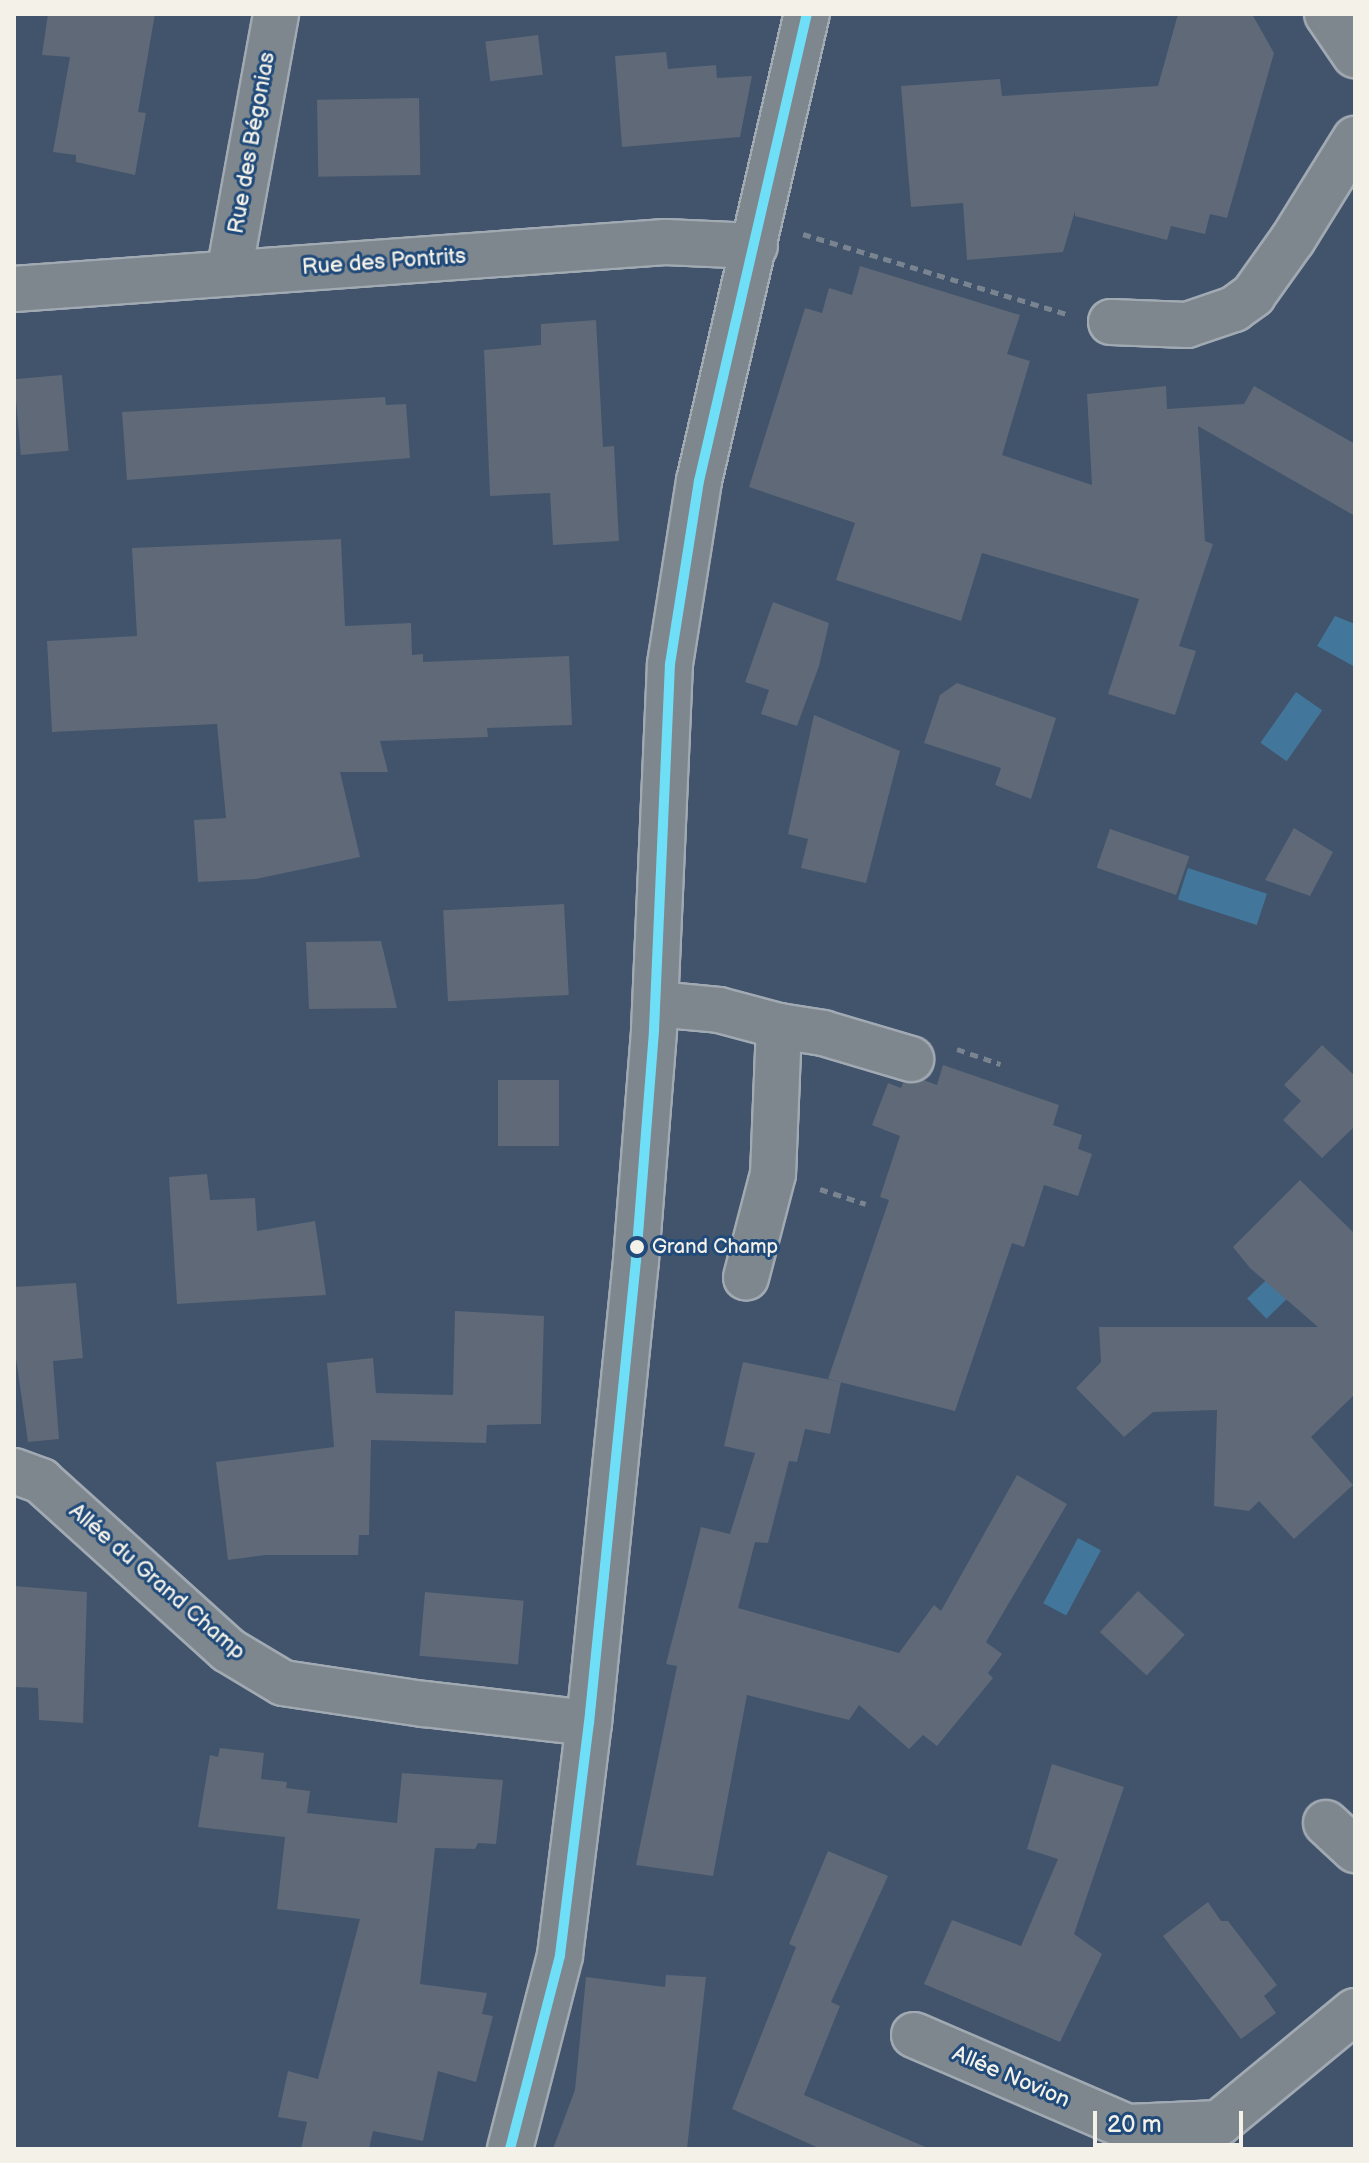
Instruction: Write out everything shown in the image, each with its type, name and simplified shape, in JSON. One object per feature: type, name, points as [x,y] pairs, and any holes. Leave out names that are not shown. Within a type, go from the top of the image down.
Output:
[{"type":"street","name":"Rue des Bégonias","points":[[229,273],[276,14]]},
{"type":"street","points":[[510,2149],[560,1955],[589,1723],[636,1260],[656,1004],[670,664],[699,481],[807,14]]},
{"type":"street","points":[[1327,14],[1355,55]]},
{"type":"street","points":[[1111,322],[1187,325],[1234,309],[1253,295],[1293,239],[1355,139]]},
{"type":"street","name":"Rue des Pontrits","points":[[14,289],[758,234]]},
{"type":"street","points":[[656,1004],[719,1010],[779,1026],[823,1033],[911,1059]]},
{"type":"street","points":[[746,1278],[773,1174],[779,1026]]},
{"type":"street","name":"Allée du Grand Champ","points":[[14,1471],[41,1481],[228,1650],[283,1683],[424,1704],[589,1723]]},
{"type":"street","name":"Allée Novion","points":[[914,2035],[1128,2127],[1219,2123],[1355,2011]]},
{"type":"path","points":[[758,234],[1078,318],[1111,322]]},
{"type":"water","points":[[1335,616],[1355,624],[1355,667],[1317,646]]},
{"type":"water","points":[[1296,692],[1322,710],[1287,761],[1260,743]]},
{"type":"water","points":[[1188,868],[1267,894],[1257,925],[1178,899]]},
{"type":"water","points":[[1288,1259],[1307,1279],[1266,1319],[1247,1299]]},
{"type":"water","points":[[1078,1538],[1101,1550],[1066,1616],[1043,1603]]},
{"type":"building","points":[[48,14],[155,14],[138,112],[146,113],[135,175],[76,162],[76,155],[53,152],[70,57],[42,55]]},
{"type":"building","points":[[1178,14],[1252,14],[1274,53],[1227,218],[1210,214],[1205,234],[1171,226],[1167,240],[1075,216],[1075,211],[1063,252],[967,260],[963,203],[911,207],[901,86],[1000,79],[1002,96],[1158,86]]},
{"type":"building","points":[[538,35],[543,75],[490,81],[485,41]]},
{"type":"building","points":[[666,52],[668,69],[716,65],[717,78],[752,76],[740,137],[622,147],[615,56]]},
{"type":"building","points":[[419,98],[420,175],[318,177],[317,100]]},
{"type":"building","points":[[860,266],[1020,315],[1007,354],[1030,361],[1002,455],[1092,485],[1087,394],[1166,386],[1167,409],[1244,404],[1254,386],[1355,444],[1355,516],[1198,426],[1205,541],[1213,544],[1179,646],[1196,651],[1175,715],[1108,694],[1139,599],[982,553],[961,621],[836,580],[855,523],[749,487],[805,308],[822,313],[829,288],[852,295]]},
{"type":"building","points":[[596,320],[603,447],[614,446],[619,541],[553,545],[550,493],[490,496],[484,350],[541,345],[541,324]]},
{"type":"building","points":[[62,375],[69,451],[21,455],[14,379]]},
{"type":"building","points":[[385,397],[386,405],[406,404],[410,458],[127,480],[122,412]]},
{"type":"building","points":[[341,539],[345,626],[411,623],[412,655],[423,654],[423,662],[569,656],[572,725],[487,728],[488,737],[380,741],[388,772],[340,772],[360,857],[256,879],[198,882],[194,820],[226,818],[217,724],[52,732],[47,641],[137,636],[132,548]]},
{"type":"building","points":[[773,602],[829,623],[819,666],[797,726],[761,714],[769,690],[745,682]]},
{"type":"building","points":[[957,683],[1056,718],[1031,799],[995,785],[1001,768],[924,743],[940,695]]},
{"type":"building","points":[[814,715],[900,751],[866,883],[801,868],[808,839],[788,834]]},
{"type":"building","points":[[1294,828],[1333,852],[1310,896],[1265,880]]},
{"type":"building","points":[[1110,829],[1189,856],[1176,895],[1097,868]]},
{"type":"building","points":[[564,904],[569,995],[448,1001],[443,910]]},
{"type":"building","points":[[381,941],[397,1008],[309,1009],[306,942]]},
{"type":"building","points":[[1322,1045],[1355,1076],[1355,1126],[1322,1158],[1283,1120],[1301,1101],[1284,1085]]},
{"type":"building","points":[[943,1065],[1059,1105],[1053,1125],[1082,1135],[1078,1149],[1092,1154],[1078,1196],[1044,1185],[1024,1247],[1012,1243],[955,1411],[828,1379],[889,1200],[880,1197],[900,1136],[872,1125],[888,1083],[901,1088],[903,1083],[923,1080],[937,1085]]},
{"type":"building","points":[[498,1080],[559,1080],[559,1146],[498,1146]]},
{"type":"building","points":[[207,1174],[210,1200],[255,1198],[257,1231],[315,1221],[326,1295],[177,1304],[169,1177]]},
{"type":"building","points":[[1300,1180],[1355,1234],[1355,1394],[1311,1437],[1353,1485],[1294,1539],[1259,1501],[1249,1511],[1214,1506],[1217,1410],[1153,1412],[1124,1437],[1076,1388],[1101,1362],[1099,1327],[1318,1327],[1250,1268],[1233,1247]]},
{"type":"building","points":[[76,1283],[83,1358],[53,1361],[59,1439],[28,1442],[14,1344],[14,1287]]},
{"type":"building","points":[[455,1311],[544,1316],[541,1424],[487,1425],[486,1443],[371,1440],[369,1535],[359,1535],[358,1555],[266,1555],[228,1560],[216,1462],[334,1447],[327,1363],[373,1358],[376,1393],[453,1395]]},
{"type":"building","points":[[743,1362],[841,1382],[830,1434],[805,1429],[797,1462],[789,1461],[768,1543],[755,1542],[738,1608],[899,1653],[934,1605],[941,1611],[1017,1475],[1067,1504],[986,1642],[1002,1654],[988,1673],[993,1678],[937,1746],[923,1735],[909,1749],[859,1705],[849,1720],[747,1695],[713,1876],[636,1865],[677,1666],[666,1664],[701,1527],[730,1534],[755,1453],[724,1446]]},
{"type":"building","points":[[14,1586],[87,1592],[83,1723],[39,1720],[38,1688],[14,1687]]},
{"type":"building","points":[[1138,1591],[1185,1635],[1147,1676],[1100,1632]]},
{"type":"building","points":[[425,1592],[524,1601],[518,1664],[419,1656]]},
{"type":"building","points":[[220,1748],[264,1753],[261,1779],[287,1782],[286,1788],[310,1791],[307,1813],[397,1823],[402,1773],[503,1780],[496,1844],[478,1843],[475,1849],[435,1848],[420,1984],[487,1993],[482,2014],[493,2016],[476,2082],[438,2071],[423,2141],[373,2131],[369,2149],[301,2149],[307,2122],[278,2117],[288,2071],[318,2079],[360,1919],[277,1909],[285,1837],[198,1827],[210,1755],[218,1757]]},
{"type":"building","points":[[1052,1764],[1124,1787],[1074,1934],[1102,1954],[1060,2042],[924,1984],[952,1920],[1021,1946],[1058,1859],[1027,1849]]},
{"type":"building","points":[[828,1851],[888,1876],[831,2002],[840,2006],[804,2095],[930,2149],[821,2149],[732,2109],[796,1947],[789,1944]]},
{"type":"building","points":[[1208,1902],[1221,1921],[1228,1921],[1277,1985],[1264,1996],[1276,2013],[1241,2039],[1163,1936]]},
{"type":"building","points":[[666,1975],[706,1977],[687,2149],[553,2149],[575,2090],[586,1977],[665,1987]]},
{"type":"transit line","points":[[510,2149],[560,1955],[589,1723],[636,1260],[654,1030],[670,664],[699,481],[807,14]]},
{"type":"place","name":"Grand Champ","points":[[637,1247]]}]
